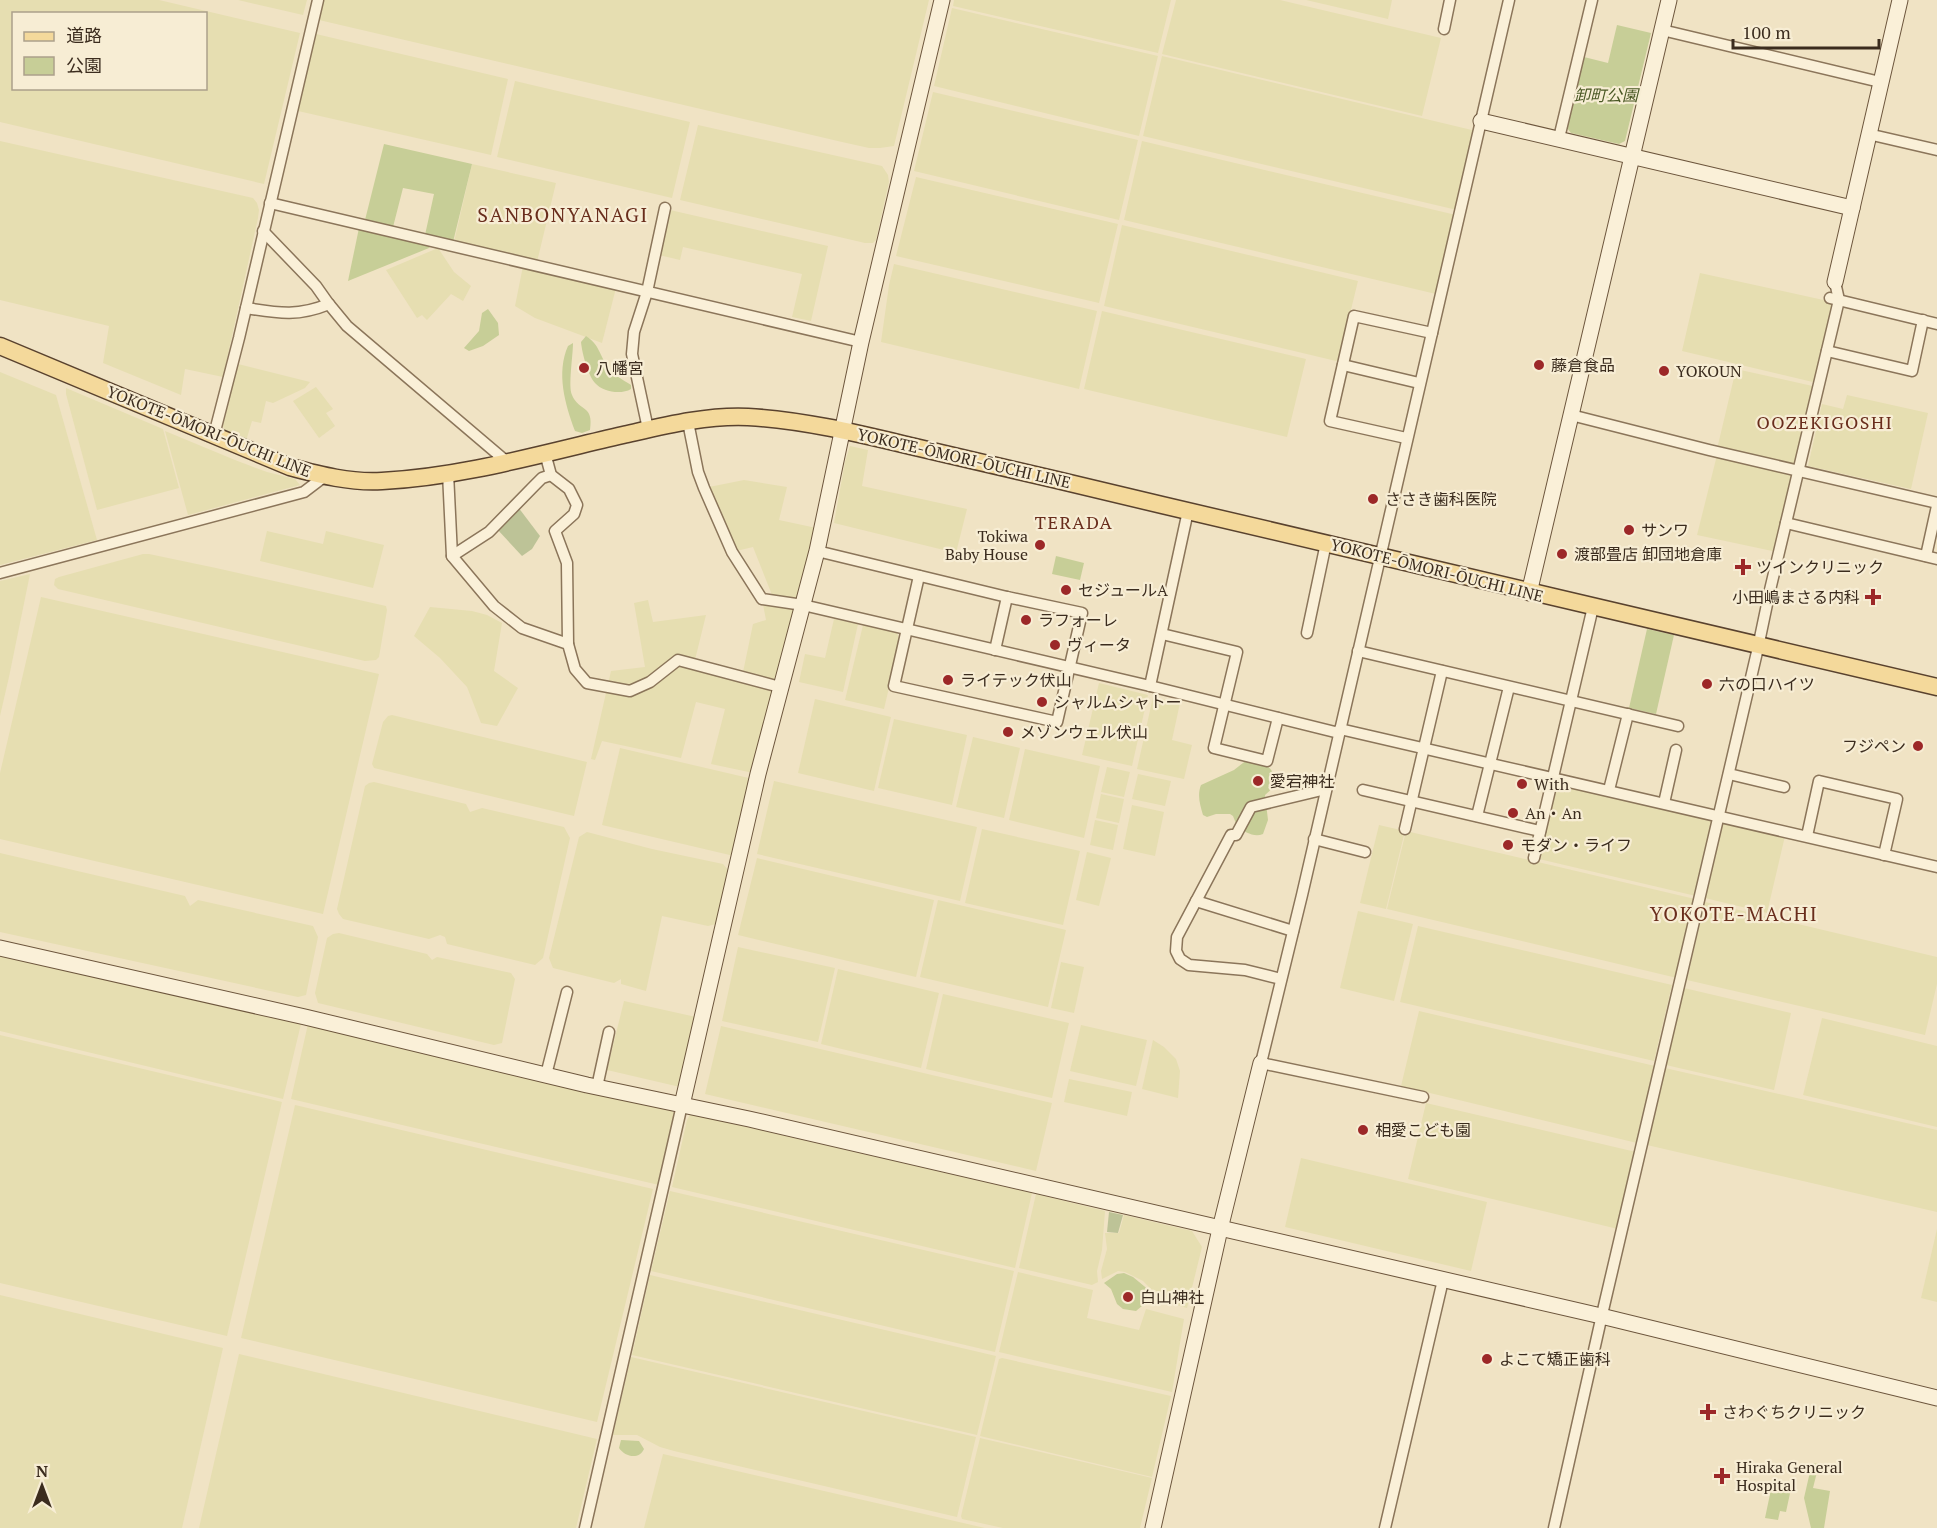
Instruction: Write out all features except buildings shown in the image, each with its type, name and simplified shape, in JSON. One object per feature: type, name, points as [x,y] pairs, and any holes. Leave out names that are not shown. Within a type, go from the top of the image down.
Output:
[{"type":"main road","name":"YOKOTE-ŌMORI-ŌUCHI LINE","points":[[0,346],[290,467],[325,476],[381,482],[448,473],[688,422],[748,417],[803,423],[843,430],[1380,555],[1937,687]]},
{"type":"street","points":[[214,435],[318,0]]},
{"type":"street","points":[[585,1528],[758,774],[817,551],[861,342],[942,0]]},
{"type":"street","points":[[1444,29],[1450,0]]},
{"type":"street","points":[[1153,1528],[1220,1229],[1293,931],[1509,0]]},
{"type":"street","points":[[1559,138],[1592,0]]},
{"type":"street","points":[[1529,592],[1670,0]]},
{"type":"street","points":[[1554,1528],[1827,351],[1835,299],[1835,282],[1900,0]]},
{"type":"street","points":[[1662,30],[1880,82]]},
{"type":"street","points":[[1481,121],[1852,208]]},
{"type":"street","points":[[1868,134],[1937,150]]},
{"type":"street","points":[[270,203],[861,342]]},
{"type":"street","points":[[648,429],[632,354],[634,332],[647,292],[665,208]]},
{"type":"street","points":[[263,231],[316,286],[347,326],[507,462]]},
{"type":"street","points":[[1835,299],[1937,324]]},
{"type":"street","points":[[246,308],[283,314],[314,310],[329,304]]},
{"type":"street","points":[[1406,438],[1330,421],[1354,316],[1432,333]]},
{"type":"street","points":[[1827,351],[1912,371],[1923,320]]},
{"type":"street","points":[[1343,365],[1419,382]]},
{"type":"street","points":[[1571,415],[1937,505],[1932,557],[1786,523]]},
{"type":"street","points":[[688,422],[701,480],[732,552],[762,599],[803,605],[1278,718],[1424,748],[1937,867]]},
{"type":"street","points":[[544,453],[551,475],[569,489],[577,505],[574,514],[555,531],[567,563],[568,644],[575,669],[588,683],[630,691],[650,682],[678,660],[780,687]]},
{"type":"street","points":[[448,473],[452,556],[494,606],[522,628],[568,644]]},
{"type":"street","points":[[452,556],[489,532],[542,478],[551,475]]},
{"type":"street","points":[[0,573],[304,492],[325,476]]},
{"type":"street","points":[[1150,686],[1188,511]]},
{"type":"street","points":[[1307,633],[1326,543]]},
{"type":"street","points":[[817,551],[1082,613],[1057,722],[894,686],[920,576]]},
{"type":"street","points":[[995,650],[1007,597]]},
{"type":"street","points":[[1534,858],[1593,607]]},
{"type":"street","points":[[1162,634],[1237,652],[1214,748],[1267,762],[1278,718]]},
{"type":"street","points":[[1358,651],[1678,726]]},
{"type":"street","points":[[1404,829],[1442,671]]},
{"type":"street","points":[[1477,816],[1509,687]]},
{"type":"street","points":[[1609,790],[1628,714]]},
{"type":"street","points":[[1664,803],[1676,750]]},
{"type":"street","points":[[1729,774],[1784,787]]},
{"type":"street","points":[[1807,836],[1819,782],[1897,799],[1884,855]]},
{"type":"street","points":[[1281,979],[1245,970],[1189,965],[1180,959],[1176,951],[1177,937],[1231,835],[1236,835],[1251,807],[1326,789]]},
{"type":"street","points":[[1363,790],[1540,831]]},
{"type":"street","points":[[1314,839],[1365,852]]},
{"type":"street","points":[[1196,901],[1293,931]]},
{"type":"street","points":[[0,948],[305,1017],[597,1087],[1602,1316],[1937,1398]]},
{"type":"street","points":[[546,1075],[567,993]]},
{"type":"street","points":[[597,1087],[609,1032]]},
{"type":"street","points":[[1260,1063],[1423,1097]]},
{"type":"street","points":[[1385,1528],[1443,1280]]},
{"type":"shaded area","points":[[0,0],[159,0],[300,33],[264,184],[0,122]]},
{"type":"shaded area","points":[[238,0],[307,0],[303,15]]},
{"type":"shaded area","points":[[323,0],[929,0],[894,146],[869,148],[319,20]]},
{"type":"shaded area","points":[[954,0],[1171,0],[1158,53],[953,6]]},
{"type":"shaded area","points":[[1176,0],[1280,0],[1441,38],[1422,116],[1162,54]]},
{"type":"shaded area","points":[[1306,0],[1392,0],[1388,19]]},
{"type":"shaded area","points":[[952,8],[1158,56],[1139,136],[934,86]]},
{"type":"shaded area","points":[[316,34],[508,79],[491,155],[298,111]]},
{"type":"shaded area","points":[[1162,56],[1476,131],[1457,210],[1143,136]]},
{"type":"shaded area","points":[[515,81],[690,122],[672,198],[497,157]]},
{"type":"shaded area","points":[[933,92],[1138,140],[1119,220],[914,171]]},
{"type":"shaded area","points":[[698,125],[882,166],[888,175],[889,182],[876,240],[873,243],[865,243],[680,200]]},
{"type":"shaded area","points":[[0,141],[253,198],[259,210],[258,218],[223,377],[185,369],[181,395],[103,363],[109,326],[0,300]]},
{"type":"shaded area","points":[[1142,141],[1456,215],[1436,294],[1124,220]]},
{"type":"shaded area","points":[[472,164],[556,183],[537,262],[454,242]]},
{"type":"shaded area","points":[[916,177],[1118,224],[1099,303],[896,256]]},
{"type":"shaded area","points":[[670,210],[828,246],[811,321],[792,317],[802,274],[683,247],[680,260],[659,255]]},
{"type":"shaded area","points":[[1122,225],[1358,281],[1339,359],[1336,361],[1104,306]]},
{"type":"shaded area","points":[[438,248],[454,272],[471,286],[463,301],[451,294],[427,320],[422,315],[417,318],[386,270]]},
{"type":"shaded area","points":[[894,264],[1097,311],[1079,389],[881,342]]},
{"type":"shaded area","points":[[523,266],[616,288],[602,343],[535,318],[515,306]]},
{"type":"shaded area","points":[[1700,273],[1837,303],[1817,383],[1682,351]]},
{"type":"shaded area","points":[[1102,311],[1306,359],[1287,437],[1084,389]]},
{"type":"shaded area","points":[[238,364],[310,382],[305,388],[273,403],[266,401],[261,423],[252,421],[246,441],[225,431],[223,426]]},
{"type":"shaded area","points":[[1736,369],[1817,387],[1797,468],[1717,449]]},
{"type":"shaded area","points":[[0,372],[56,395],[97,540],[0,565]]},
{"type":"shaded area","points":[[316,387],[333,409],[326,413],[335,426],[319,438],[293,401]]},
{"type":"shaded area","points":[[66,388],[163,429],[179,488],[97,510]]},
{"type":"shaded area","points":[[1847,395],[1928,413],[1911,489],[1808,466],[1822,404],[1843,409]]},
{"type":"shaded area","points":[[165,431],[267,472],[295,479],[300,485],[188,515]]},
{"type":"shaded area","points":[[850,446],[868,450],[862,486],[967,509],[956,553],[834,523]]},
{"type":"shaded area","points":[[1717,455],[1797,473],[1777,552],[1697,535]]},
{"type":"shaded area","points":[[744,480],[787,487],[779,520],[821,529],[758,774],[711,764],[725,709],[696,702],[681,758],[602,741],[595,760],[591,759],[611,671],[645,667],[634,603],[648,600],[653,622],[706,615],[694,664],[742,677],[753,624],[766,620],[762,599],[774,600],[753,547],[732,552],[704,488]]},
{"type":"shaded area","points":[[267,531],[323,544],[326,531],[384,545],[373,588],[260,561]]},
{"type":"shaded area","points":[[143,554],[386,606],[379,657],[376,660],[365,661],[58,589],[54,585],[55,579],[59,577]]},
{"type":"shaded area","points":[[30,574],[9,677],[0,716],[0,581]]},
{"type":"shaded area","points":[[41,597],[379,674],[323,914],[0,839],[0,773]]},
{"type":"shaded area","points":[[430,607],[472,611],[487,615],[502,623],[494,671],[518,688],[497,726],[481,723],[467,687],[440,658],[414,636]]},
{"type":"shaded area","points":[[834,619],[858,624],[843,692],[799,682],[805,654],[825,658]]},
{"type":"shaded area","points":[[863,625],[897,633],[900,641],[884,709],[845,700]]},
{"type":"shaded area","points":[[1099,683],[1148,695],[1132,766],[1082,755]]},
{"type":"shaded area","points":[[1153,697],[1180,703],[1172,740],[1192,745],[1184,779],[1137,769]]},
{"type":"shaded area","points":[[815,699],[891,717],[874,791],[798,773]]},
{"type":"shaded area","points":[[392,715],[587,762],[574,816],[374,768],[372,764],[383,722]]},
{"type":"shaded area","points":[[894,719],[967,735],[952,805],[878,788]]},
{"type":"shaded area","points":[[973,737],[1020,748],[1004,818],[956,807]]},
{"type":"shaded area","points":[[620,748],[753,779],[734,856],[602,825]]},
{"type":"shaded area","points":[[1025,749],[1100,766],[1084,838],[1009,820]]},
{"type":"shaded area","points":[[1107,767],[1130,772],[1124,797],[1101,792]]},
{"type":"shaded area","points":[[1138,774],[1171,781],[1165,806],[1132,799]]},
{"type":"shaded area","points":[[774,781],[977,827],[960,901],[757,854]]},
{"type":"shaded area","points":[[374,782],[466,804],[470,812],[482,808],[564,827],[570,838],[543,958],[535,965],[447,944],[445,937],[440,935],[429,939],[343,919],[337,909],[365,786]]},
{"type":"shaded area","points":[[1557,782],[1715,819],[1696,896],[1539,859]]},
{"type":"shaded area","points":[[1101,794],[1124,799],[1119,823],[1096,818]]},
{"type":"shaded area","points":[[1132,805],[1164,812],[1155,856],[1123,849]]},
{"type":"shaded area","points":[[1095,820],[1118,825],[1113,850],[1090,845]]},
{"type":"shaded area","points":[[1723,821],[1785,836],[1767,913],[1705,898]]},
{"type":"shaded area","points":[[1379,825],[1405,831],[1386,909],[1360,903]]},
{"type":"shaded area","points":[[982,829],[1080,851],[1063,925],[965,903]]},
{"type":"shaded area","points":[[1406,831],[1695,899],[1677,978],[1387,909]]},
{"type":"shaded area","points":[[587,832],[723,864],[729,871],[716,924],[708,926],[662,916],[646,991],[621,984],[621,979],[614,983],[553,968],[549,958],[579,837]]},
{"type":"shaded area","points":[[1087,852],[1111,858],[1099,906],[1076,900]]},
{"type":"shaded area","points":[[0,853],[185,896],[190,906],[198,900],[313,926],[318,937],[306,995],[298,997],[0,932]]},
{"type":"shaded area","points":[[757,858],[934,900],[916,977],[738,935]]},
{"type":"shaded area","points":[[938,900],[1066,930],[1048,1007],[920,977]]},
{"type":"shaded area","points":[[1705,902],[1937,957],[1937,984],[1925,1035],[1687,980]]},
{"type":"shaded area","points":[[1358,911],[1413,924],[1394,1001],[1340,988]]},
{"type":"shaded area","points":[[1418,926],[1672,985],[1654,1061],[1400,1002]]},
{"type":"shaded area","points":[[339,933],[427,954],[432,960],[437,957],[511,973],[515,979],[502,1043],[494,1045],[318,1003],[315,993],[327,938]]},
{"type":"shaded area","points":[[738,947],[835,968],[818,1042],[722,1021]]},
{"type":"shaded area","points":[[0,955],[301,1024],[283,1099],[0,1031]]},
{"type":"shaded area","points":[[1061,962],[1084,967],[1074,1013],[1051,1008]]},
{"type":"shaded area","points":[[838,969],[939,993],[921,1068],[821,1044]]},
{"type":"shaded area","points":[[1684,988],[1791,1013],[1774,1090],[1666,1065]]},
{"type":"shaded area","points":[[943,994],[1069,1023],[1052,1098],[926,1069]]},
{"type":"shaded area","points":[[624,1001],[696,1017],[680,1087],[607,1070]]},
{"type":"shaded area","points":[[1419,1011],[1655,1066],[1637,1143],[1401,1086]]},
{"type":"shaded area","points":[[1822,1018],[1937,1046],[1937,1127],[1803,1095]]},
{"type":"shaded area","points":[[308,1024],[670,1109],[675,1117],[659,1185],[291,1099]]},
{"type":"shaded area","points":[[1081,1025],[1147,1040],[1136,1086],[1070,1071]]},
{"type":"shaded area","points":[[721,1026],[1052,1103],[1036,1171],[705,1094]]},
{"type":"shaded area","points":[[0,1035],[282,1102],[227,1336],[0,1283]]},
{"type":"shaded area","points":[[1153,1040],[1176,1059],[1180,1071],[1178,1098],[1142,1089]]},
{"type":"shaded area","points":[[1665,1068],[1937,1130],[1937,1212],[1647,1145]]},
{"type":"shaded area","points":[[1069,1079],[1132,1092],[1127,1116],[1064,1102]]},
{"type":"shaded area","points":[[1426,1103],[1636,1152],[1618,1229],[1408,1179]]},
{"type":"shaded area","points":[[295,1105],[653,1189],[597,1422],[241,1338]]},
{"type":"shaded area","points":[[690,1115],[1032,1193],[1015,1268],[672,1187]]},
{"type":"shaded area","points":[[1301,1158],[1487,1202],[1471,1271],[1285,1227]]},
{"type":"shaded area","points":[[670,1191],[1014,1271],[995,1352],[651,1271]]},
{"type":"shaded area","points":[[1036,1194],[1105,1211],[1102,1250],[1097,1271],[1098,1282],[1092,1285],[1019,1268]]},
{"type":"shaded area","points":[[1124,1215],[1192,1231],[1202,1247],[1187,1308],[1153,1298],[1152,1290],[1143,1281],[1125,1272],[1118,1271],[1102,1279],[1101,1271],[1107,1249],[1105,1233],[1119,1233]]},
{"type":"shaded area","points":[[1937,1229],[1937,1302],[1921,1298]]},
{"type":"shaded area","points":[[1018,1272],[1093,1290],[1087,1318],[1139,1330],[1146,1309],[1184,1319],[1172,1392],[999,1352]]},
{"type":"shaded area","points":[[650,1275],[996,1356],[977,1435],[632,1355]]},
{"type":"shaded area","points":[[0,1295],[223,1348],[182,1528],[0,1528]]},
{"type":"shaded area","points":[[239,1354],[597,1439],[576,1528],[199,1528]]},
{"type":"shaded area","points":[[631,1357],[976,1437],[957,1517],[674,1451],[660,1447],[637,1435],[613,1435]]},
{"type":"shaded area","points":[[999,1359],[1171,1396],[1152,1477],[980,1436]]},
{"type":"shaded area","points":[[980,1438],[1152,1478],[1140,1528],[1003,1528],[962,1519]]},
{"type":"shaded area","points":[[663,1454],[985,1528],[644,1528]]},
{"type":"green space","name":"卸町公園","points":[[1617,25],[1651,33],[1625,141],[1619,144],[1571,133],[1567,128],[1584,57],[1608,63]]},
{"type":"green space","points":[[384,144],[472,164],[453,242],[425,235],[434,194],[403,188],[393,227],[365,220]]},
{"type":"green space","points":[[359,228],[431,245],[429,248],[348,281]]},
{"type":"green space","points":[[488,309],[498,323],[499,335],[483,346],[469,351],[464,348],[479,331],[482,313]]},
{"type":"green space","points":[[586,336],[597,347],[610,370],[631,385],[631,389],[612,392],[595,383],[584,358],[581,342]]},
{"type":"green space","points":[[573,343],[571,391],[578,404],[588,412],[591,422],[590,430],[582,433],[575,431],[562,378],[564,356],[568,346]]},
{"type":"green space","points":[[518,507],[540,536],[532,549],[522,556],[497,529]]},
{"type":"green space","points":[[1056,556],[1084,563],[1080,580],[1052,574]]},
{"type":"green space","points":[[1647,629],[1674,635],[1656,714],[1629,708]]},
{"type":"green space","points":[[1248,759],[1268,766],[1275,779],[1275,786],[1265,795],[1268,820],[1263,834],[1260,835],[1250,834],[1237,826],[1230,814],[1216,814],[1207,817],[1203,815],[1199,800],[1201,785],[1234,770]]},
{"type":"green space","points":[[1109,1212],[1123,1215],[1118,1233],[1107,1232]]},
{"type":"green space","points":[[1124,1273],[1133,1277],[1150,1291],[1149,1300],[1136,1311],[1123,1309],[1117,1304],[1111,1289],[1104,1283],[1117,1274]]},
{"type":"green space","points":[[621,1440],[639,1441],[644,1449],[639,1455],[628,1455],[619,1448]]},
{"type":"green space","points":[[1812,1463],[1819,1464],[1813,1488],[1830,1491],[1824,1528],[1811,1528],[1804,1498]]},
{"type":"green space","points":[[1773,1480],[1792,1484],[1786,1512],[1780,1511],[1778,1520],[1765,1518]]},
{"type":"place","name":"藤倉食品","points":[[1539,365]]},
{"type":"place","name":"八幡宮","points":[[584,368]]},
{"type":"place","name":"YOKOUN","points":[[1664,371]]},
{"type":"place","name":"ささき歯科医院","points":[[1373,499]]},
{"type":"place","name":"サンワ","points":[[1629,530]]},
{"type":"place","name":"Tokiwa Baby House","points":[[1040,545]]},
{"type":"place","name":"渡部畳店 卸団地倉庫","points":[[1562,554]]},
{"type":"place","name":"ツインクリニック","points":[[1743,567]]},
{"type":"place","name":"セジュールA","points":[[1066,590]]},
{"type":"place","name":"小田嶋まさる内科","points":[[1873,597]]},
{"type":"place","name":"ラフォーレ","points":[[1026,620]]},
{"type":"place","name":"ヴィータ","points":[[1055,645]]},
{"type":"place","name":"ライテック伏山","points":[[948,680]]},
{"type":"place","name":"六の口ハイツ","points":[[1707,684]]},
{"type":"place","name":"シャルムシャトー","points":[[1042,702]]},
{"type":"place","name":"メゾンウェル伏山","points":[[1008,732]]},
{"type":"place","name":"フジペン","points":[[1918,746]]},
{"type":"place","name":"愛宕神社","points":[[1258,781]]},
{"type":"place","name":"With","points":[[1522,784]]},
{"type":"place","name":"An・An","points":[[1513,813]]},
{"type":"place","name":"モダン・ライフ","points":[[1508,845]]},
{"type":"place","name":"相愛こども園","points":[[1363,1130]]},
{"type":"place","name":"白山神社","points":[[1128,1297]]},
{"type":"place","name":"よこて矯正歯科","points":[[1487,1359]]},
{"type":"place","name":"さわぐちクリニック","points":[[1708,1412]]},
{"type":"place","name":"Hiraka General Hospital","points":[[1722,1476]]},
{"type":"district","name":"SANBONYANAGI","points":[[563,214]]},
{"type":"district","name":"OOZEKIGOSHI","points":[[1825,422]]},
{"type":"district","name":"TERADA","points":[[1074,522]]},
{"type":"district","name":"YOKOTE-MACHI","points":[[1734,913]]}]
